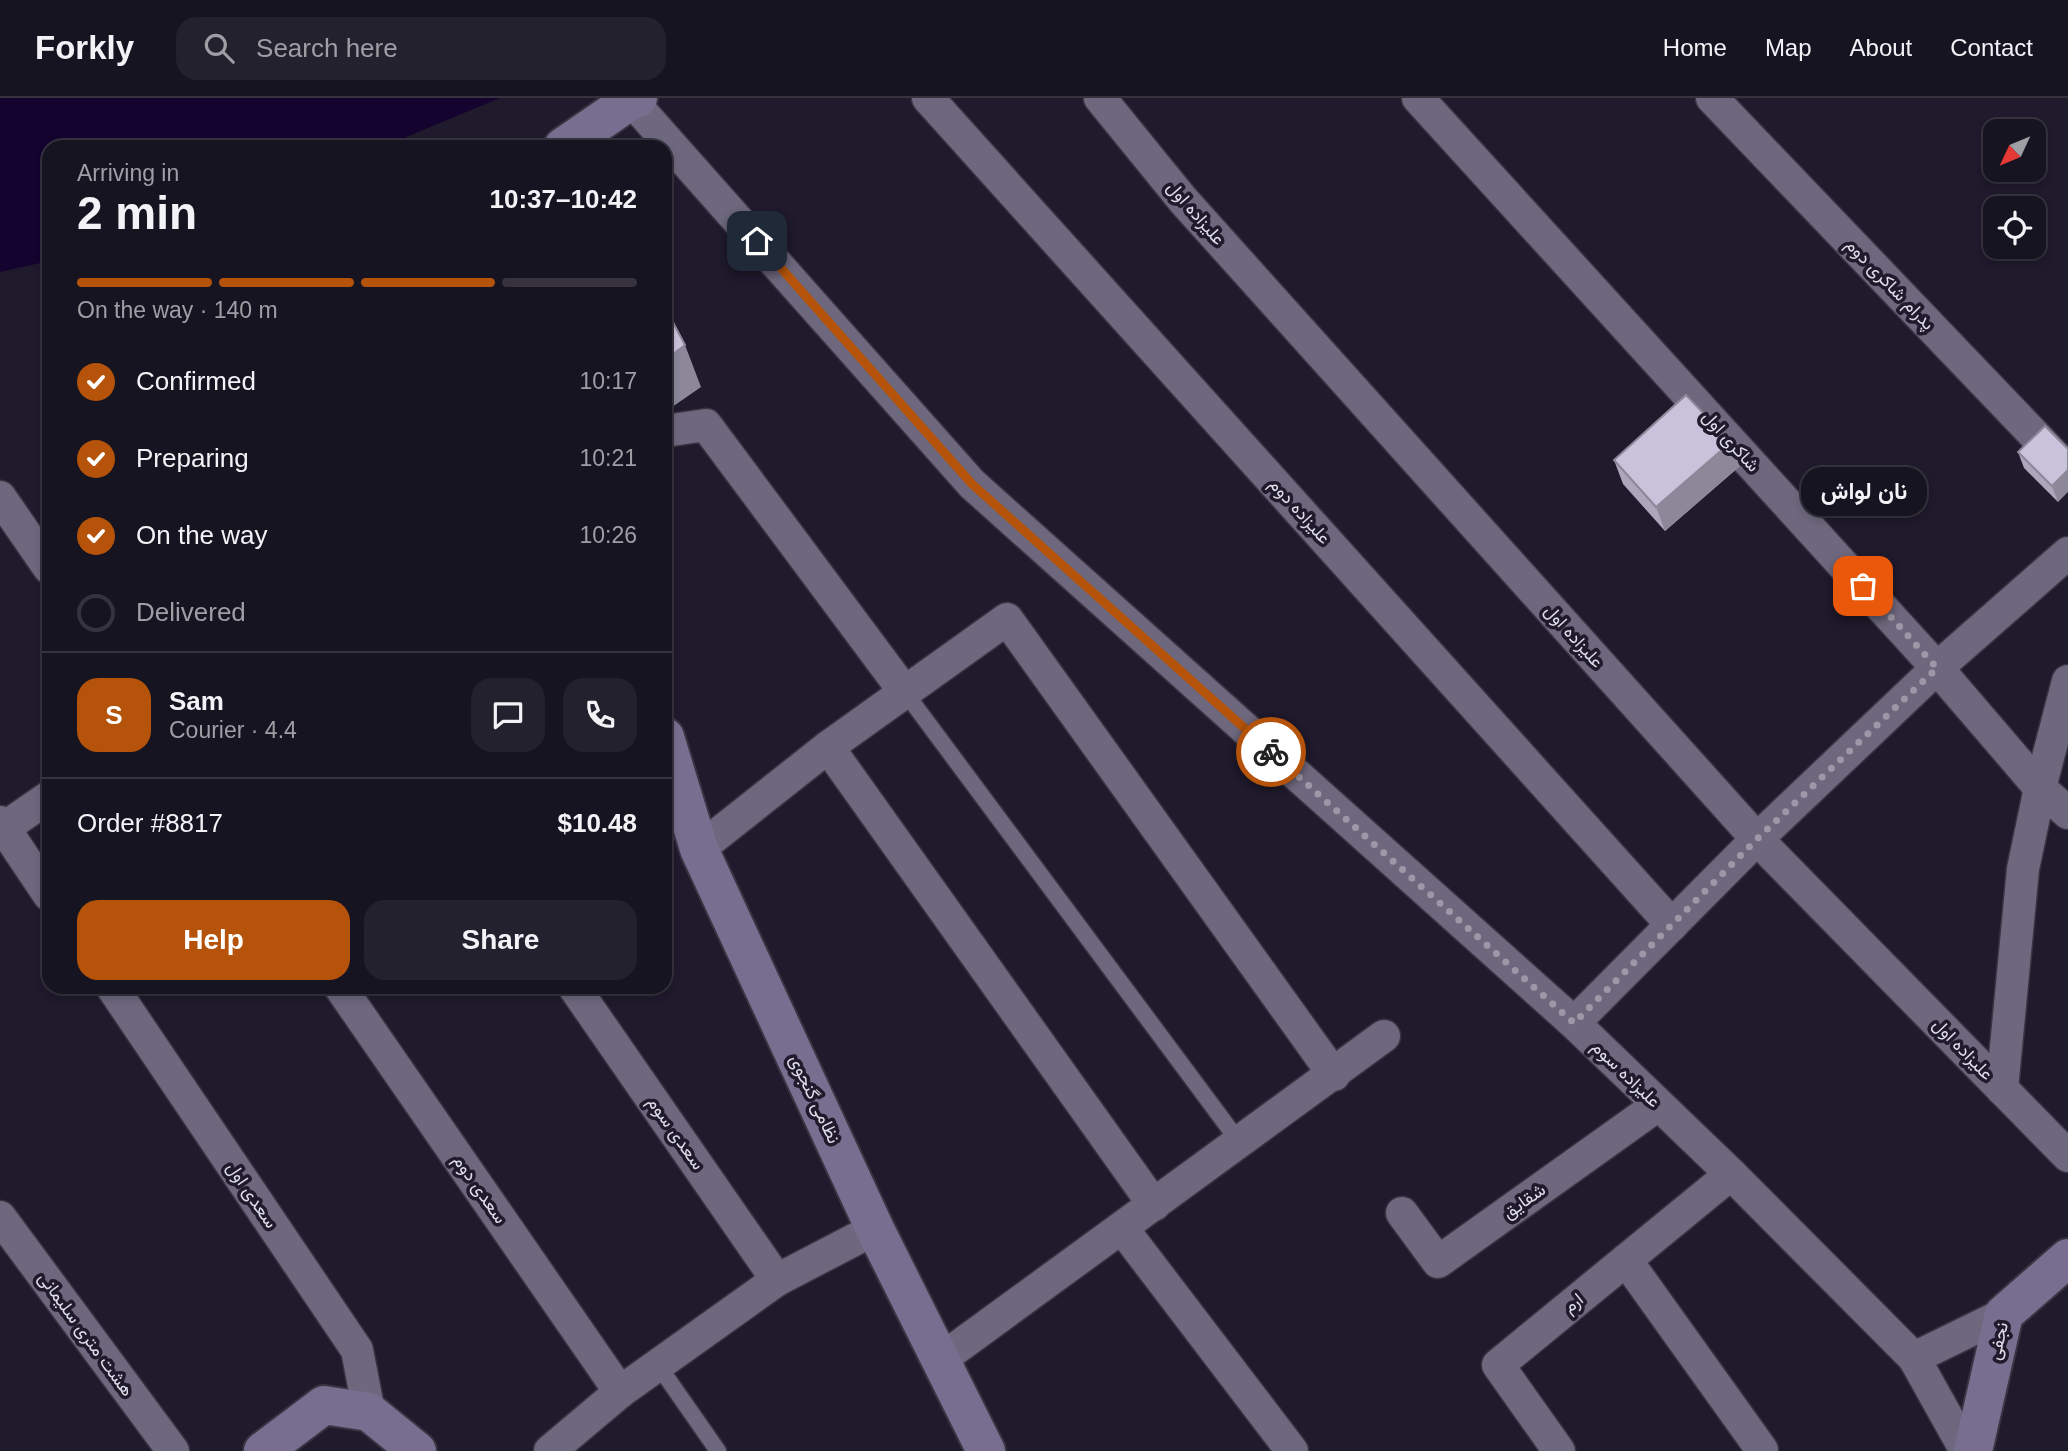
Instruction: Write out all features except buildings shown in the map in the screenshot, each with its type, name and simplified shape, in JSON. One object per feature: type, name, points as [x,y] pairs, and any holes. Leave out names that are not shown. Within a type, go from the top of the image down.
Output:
[{"type":"street","name":"علیزاده دوم","points":[[928,98],[1672,925]]},
{"type":"street","name":"علیزاده اول","points":[[1100,98],[1183,200],[1757,839],[2068,1156]]},
{"type":"street","name":"شاکری اول","points":[[1418,98],[1937,668],[2040,788]]},
{"type":"street","name":"پدرام شاکری دوم","points":[[1712,98],[2068,470]]},
{"type":"street","points":[[574,140],[635,99]]},
{"type":"street","name":"علیزاده سوم","points":[[635,99],[671,140]]},
{"type":"street","name":"علیزاده سوم","points":[[672,141],[972,484],[1574,1023],[1731,1174],[1914,1358],[1966,1451]]},
{"type":"street","points":[[672,430],[706,425],[904,691]]},
{"type":"street","points":[[0,498],[42,558]]},
{"type":"street","points":[[1574,1023],[1757,839],[1937,668],[2068,553]]},
{"type":"street","points":[[699,849],[828,747],[1007,619],[1334,1075]]},
{"type":"street","points":[[2002,1088],[2023,869],[2040,788],[2068,681]]},
{"type":"street","points":[[828,747],[1154,1205]]},
{"type":"street","name":"نظامی گنجوی","points":[[672,760],[699,849],[875,1229],[986,1451]]},
{"type":"street","points":[[2040,788],[2068,813]]},
{"type":"street","points":[[2040,788],[2068,829]]},
{"type":"street","points":[[42,801],[2,825],[42,885]]},
{"type":"street","name":"سعدی اول","points":[[116,994],[357,1350],[369,1412]]},
{"type":"street","name":"سعدی دوم","points":[[345,994],[620,1392]]},
{"type":"street","name":"سعدی سوم","points":[[579,994],[777,1280]]},
{"type":"street","points":[[940,1360],[1384,1036]]},
{"type":"street","name":"شقایق","points":[[1402,1213],[1438,1262],[1658,1105]]},
{"type":"street","name":"ارم","points":[[1559,1451],[1498,1365],[1731,1174]]},
{"type":"street","name":"هشت متری سلیمانی","points":[[0,1217],[173,1451]]},
{"type":"street","points":[[1122,1228],[1292,1451]]},
{"type":"street","points":[[550,1451],[620,1392],[777,1280],[875,1229]]},
{"type":"street","name":"نجفی","points":[[1973,1451],[2004,1314],[2068,1258]]},
{"type":"street","points":[[1626,1260],[1762,1450]]},
{"type":"street","points":[[1914,1358],[2004,1314]]},
{"type":"street","points":[[263,1451],[324,1405],[369,1412],[417,1451]]},
{"type":"lane","points":[[904,691],[1240,1143]]},
{"type":"lane","points":[[658,1365],[718,1451]]},
{"type":"shaded area","points":[[0,98],[500,98],[399,140],[42,140],[42,263],[0,272]]},
{"type":"way so far","points":[[1271,752],[1574,1023],[1757,839],[1937,668],[1863,586]]},
{"type":"place","name":"نان لواش","points":[[1863,586]]},
{"type":"route","points":[[757,241],[972,484],[1271,752]]}]
